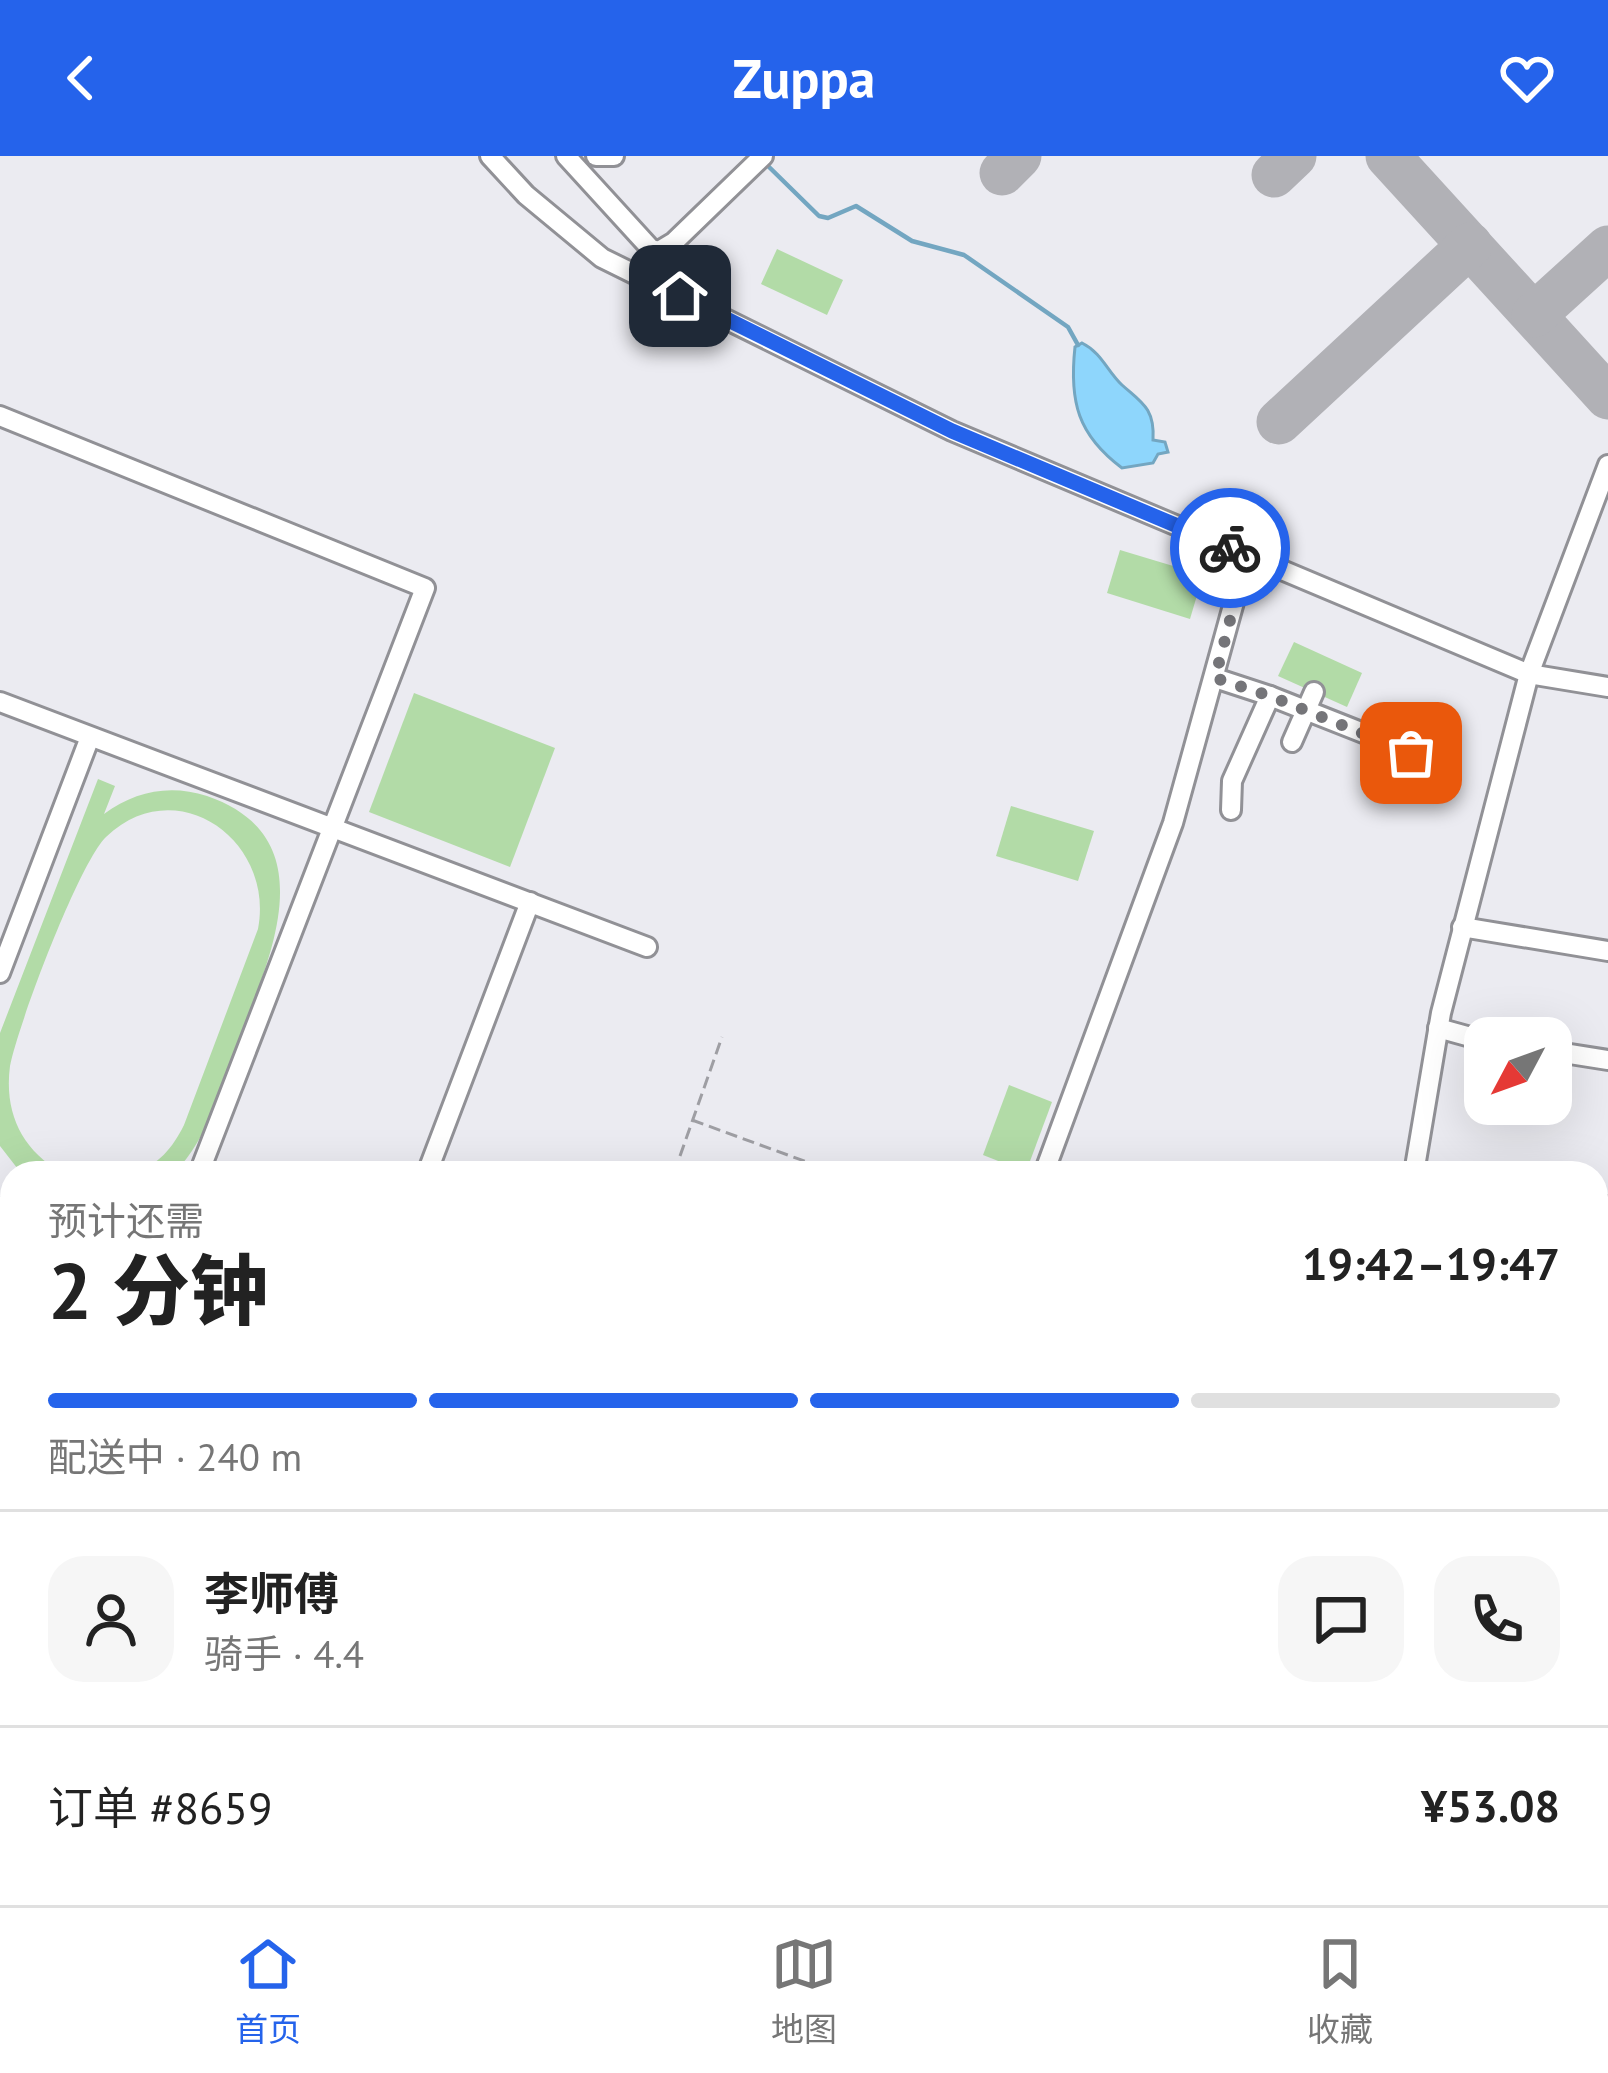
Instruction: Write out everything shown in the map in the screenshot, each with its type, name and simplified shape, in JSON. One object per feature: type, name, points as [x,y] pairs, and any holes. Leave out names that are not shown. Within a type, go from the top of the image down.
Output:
[{"type":"street","points":[[491,156],[526,195],[602,258],[952,431],[1529,674],[1608,687]]},
{"type":"street","points":[[596,156],[614,156]]},
{"type":"street","points":[[576,159],[651,249],[659,251],[763,156]]},
{"type":"street","points":[[0,416],[425,588],[204,1161]]},
{"type":"street","points":[[1416,1161],[1438,1028],[1529,674],[1608,465]]},
{"type":"street","points":[[1048,1161],[1173,823],[1247,555]]},
{"type":"street","points":[[1215,678],[1270,696],[1310,701],[1386,743],[1437,762]]},
{"type":"street","points":[[1232,810],[1232,781],[1270,696]]},
{"type":"street","points":[[1292,742],[1310,701]]},
{"type":"street","points":[[0,702],[647,947]]},
{"type":"street","points":[[0,973],[90,736]]},
{"type":"street","points":[[1374,772],[1386,743]]},
{"type":"street","points":[[432,1161],[530,902]]},
{"type":"street","points":[[1462,927],[1608,951]]},
{"type":"street","points":[[1438,1028],[1464,1035]]},
{"type":"street","points":[[1572,1054],[1608,1060]]},
{"type":"path","points":[[678,1161],[722,1037]]},
{"type":"path","points":[[692,1120],[804,1161]]},
{"type":"green space","points":[[777,249],[843,280],[827,315],[761,284]]},
{"type":"green space","points":[[1120,550],[1203,575],[1190,619],[1107,593]]},
{"type":"green space","points":[[1294,642],[1362,673],[1347,707],[1278,676]]},
{"type":"green space","points":[[414,693],[555,748],[510,867],[369,812]]},
{"type":"green space","points":[[98,779],[115,786],[104,814],[140,795],[193,792],[245,815],[268,841],[278,871],[280,904],[274,940],[220,1094],[184,1161],[156,1161],[184,1125],[258,929],[259,897],[251,868],[236,843],[215,824],[189,813],[162,811],[133,818],[106,837],[81,878],[37,982],[10,1066],[10,1099],[18,1128],[46,1161],[12,1161],[0,1146],[0,1033]]},
{"type":"green space","points":[[1011,806],[1094,831],[1078,881],[996,856]]},
{"type":"green space","points":[[1009,1085],[1052,1102],[1030,1161],[998,1161],[983,1155]]},
{"type":"water","points":[[1082,343],[1149,413],[1153,440],[1165,442],[1168,452],[1158,454],[1153,463],[1122,468],[1086,430],[1074,384],[1075,347]]},
{"type":"waterway","points":[[767,165],[819,216],[828,218],[856,206],[912,241],[964,255],[1068,327],[1078,345]]},
{"type":"taxiway","points":[[1002,173],[1019,156]]},
{"type":"taxiway","points":[[1274,175],[1294,156]]},
{"type":"taxiway","points":[[1388,156],[1608,397]]},
{"type":"taxiway","points":[[1279,422],[1470,245]]},
{"type":"taxiway","points":[[1534,315],[1608,248]]},
{"type":"way so far","points":[[1230,548],[1247,555],[1215,678],[1411,753]]},
{"type":"route","points":[[680,296],[952,431],[1230,548]]}]
